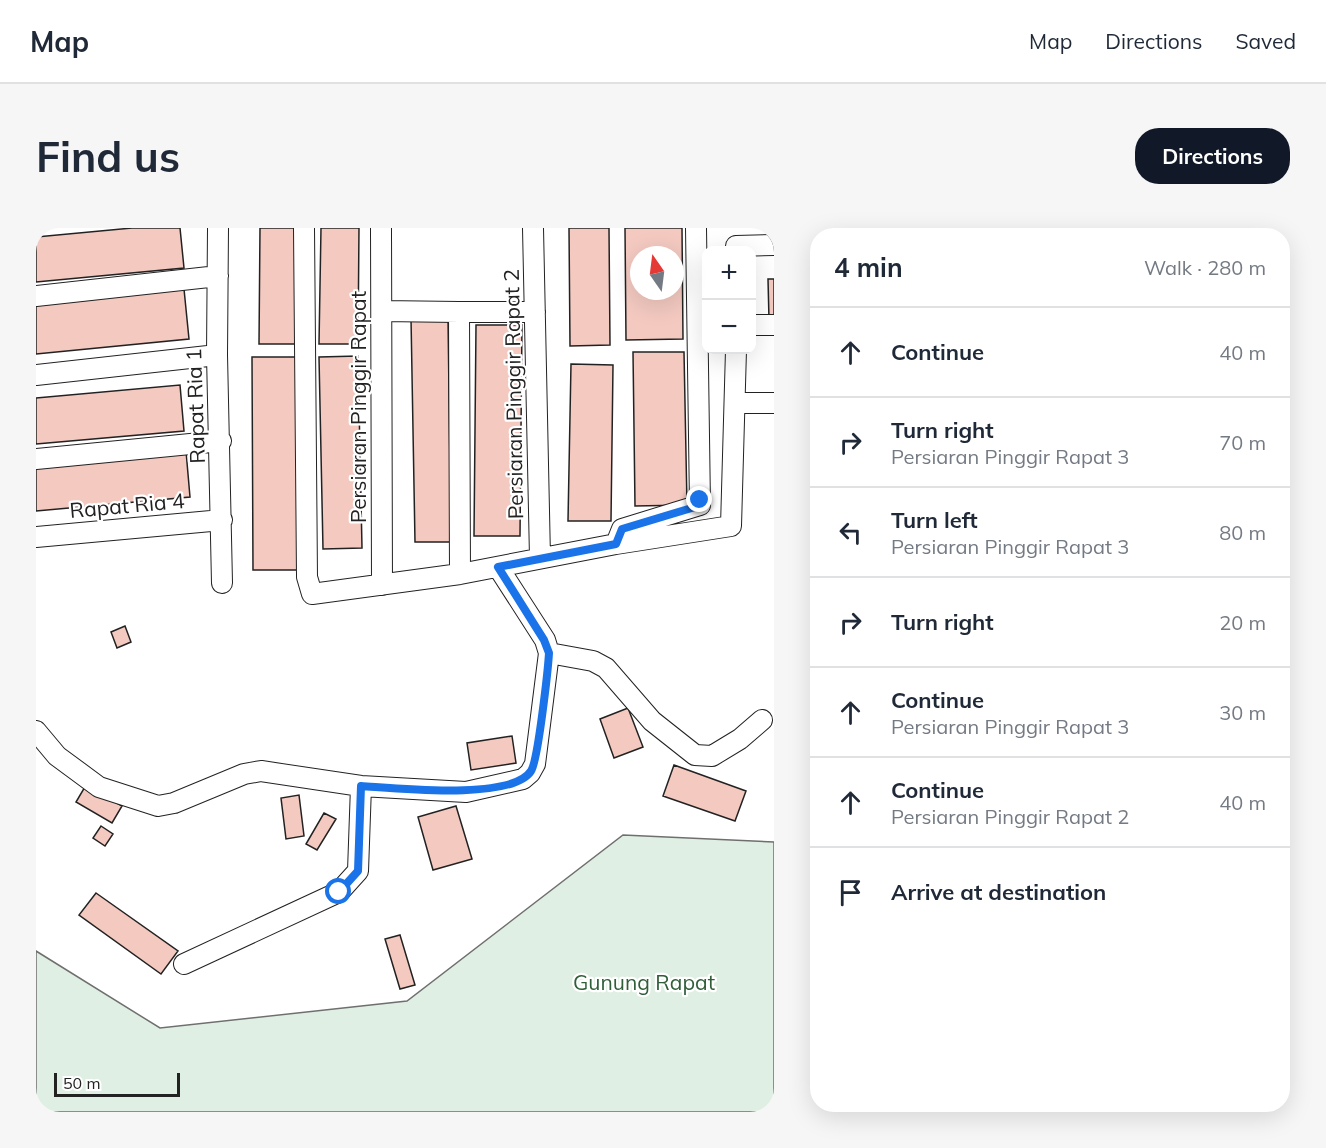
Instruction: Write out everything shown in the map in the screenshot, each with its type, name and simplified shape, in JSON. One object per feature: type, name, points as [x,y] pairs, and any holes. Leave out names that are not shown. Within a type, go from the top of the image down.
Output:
[{"type":"street","name":"Rapat Ria 1","points":[[218,228],[217,355],[221,441],[222,583]]},
{"type":"street","points":[[304,228],[310,592],[318,594],[460,574],[616,544],[731,526],[736,354]]},
{"type":"street","name":"Persiaran Pinggir Rapat","points":[[381,228],[382,585]]},
{"type":"street","name":"Persiaran Pinggir Rapat 2","points":[[533,228],[540,558]]},
{"type":"street","points":[[616,544],[622,529],[700,505],[696,228]]},
{"type":"street","points":[[736,241],[774,246]]},
{"type":"street","points":[[36,296],[218,276]]},
{"type":"street","points":[[381,311],[535,312]]},
{"type":"street","points":[[459,312],[460,574]]},
{"type":"street","points":[[756,325],[774,325]]},
{"type":"street","points":[[36,375],[217,355]]},
{"type":"street","points":[[736,403],[774,403]]},
{"type":"street","points":[[36,459],[221,441]]},
{"type":"street","name":"Rapat Ria 4","points":[[36,537],[222,520]]},
{"type":"street","points":[[36,731],[57,756],[99,787],[158,806],[174,803],[244,774],[261,771],[361,786],[466,792],[523,779],[535,764],[549,653],[544,640],[498,567]]},
{"type":"street","points":[[549,653],[593,661],[606,668],[652,721],[695,755],[712,756],[740,739],[762,720]]},
{"type":"street","points":[[184,964],[339,892],[358,871],[361,786]]},
{"type":"green space","name":"Gunung Rapat","points":[[623,835],[774,842],[774,1112],[36,1112],[36,951],[160,1028],[407,1001]]},
{"type":"building","points":[[132,228],[180,228],[184,268],[36,282],[36,237]]},
{"type":"building","points":[[260,228],[303,228],[301,344],[259,344]]},
{"type":"building","points":[[321,228],[359,228],[358,344],[319,344]]},
{"type":"building","points":[[569,228],[609,228],[610,345],[570,346]]},
{"type":"building","points":[[625,228],[682,228],[682,246],[630,246],[630,300],[683,300],[683,339],[626,340]]},
{"type":"building","points":[[768,279],[774,279],[774,320],[769,320]]},
{"type":"building","points":[[184,289],[189,339],[36,354],[36,304]]},
{"type":"building","points":[[411,318],[448,318],[451,542],[415,542]]},
{"type":"building","points":[[476,325],[522,325],[520,536],[474,536]]},
{"type":"building","points":[[633,352],[684,352],[687,505],[635,506]]},
{"type":"building","points":[[358,356],[362,548],[323,549],[319,357]]},
{"type":"building","points":[[252,357],[299,357],[299,570],[253,570]]},
{"type":"building","points":[[571,364],[613,365],[611,521],[568,521]]},
{"type":"building","points":[[180,385],[184,431],[36,444],[36,398]]},
{"type":"building","points":[[186,451],[190,497],[36,511],[36,464]]},
{"type":"building","points":[[125,626],[131,642],[117,648],[111,632]]},
{"type":"building","points":[[628,708],[643,747],[614,758],[600,719]]},
{"type":"building","points":[[512,736],[516,763],[471,770],[467,743]]},
{"type":"building","points":[[674,765],[746,791],[735,821],[663,796]]},
{"type":"building","points":[[86,785],[122,806],[112,823],[76,802]]},
{"type":"building","points":[[299,795],[304,836],[286,839],[281,798]]},
{"type":"building","points":[[456,806],[472,859],[433,870],[418,817]]},
{"type":"building","points":[[324,813],[336,819],[317,850],[306,844]]},
{"type":"building","points":[[101,826],[113,834],[105,846],[93,838]]},
{"type":"building","points":[[96,893],[178,951],[161,974],[79,915]]},
{"type":"building","points":[[400,935],[415,985],[400,989],[385,939]]},
{"type":"route","points":[[339,892],[358,871],[361,786],[466,792],[523,779],[535,764],[549,653],[544,640],[498,567],[616,544],[622,529],[695,507],[700,505],[700,500]]}]
